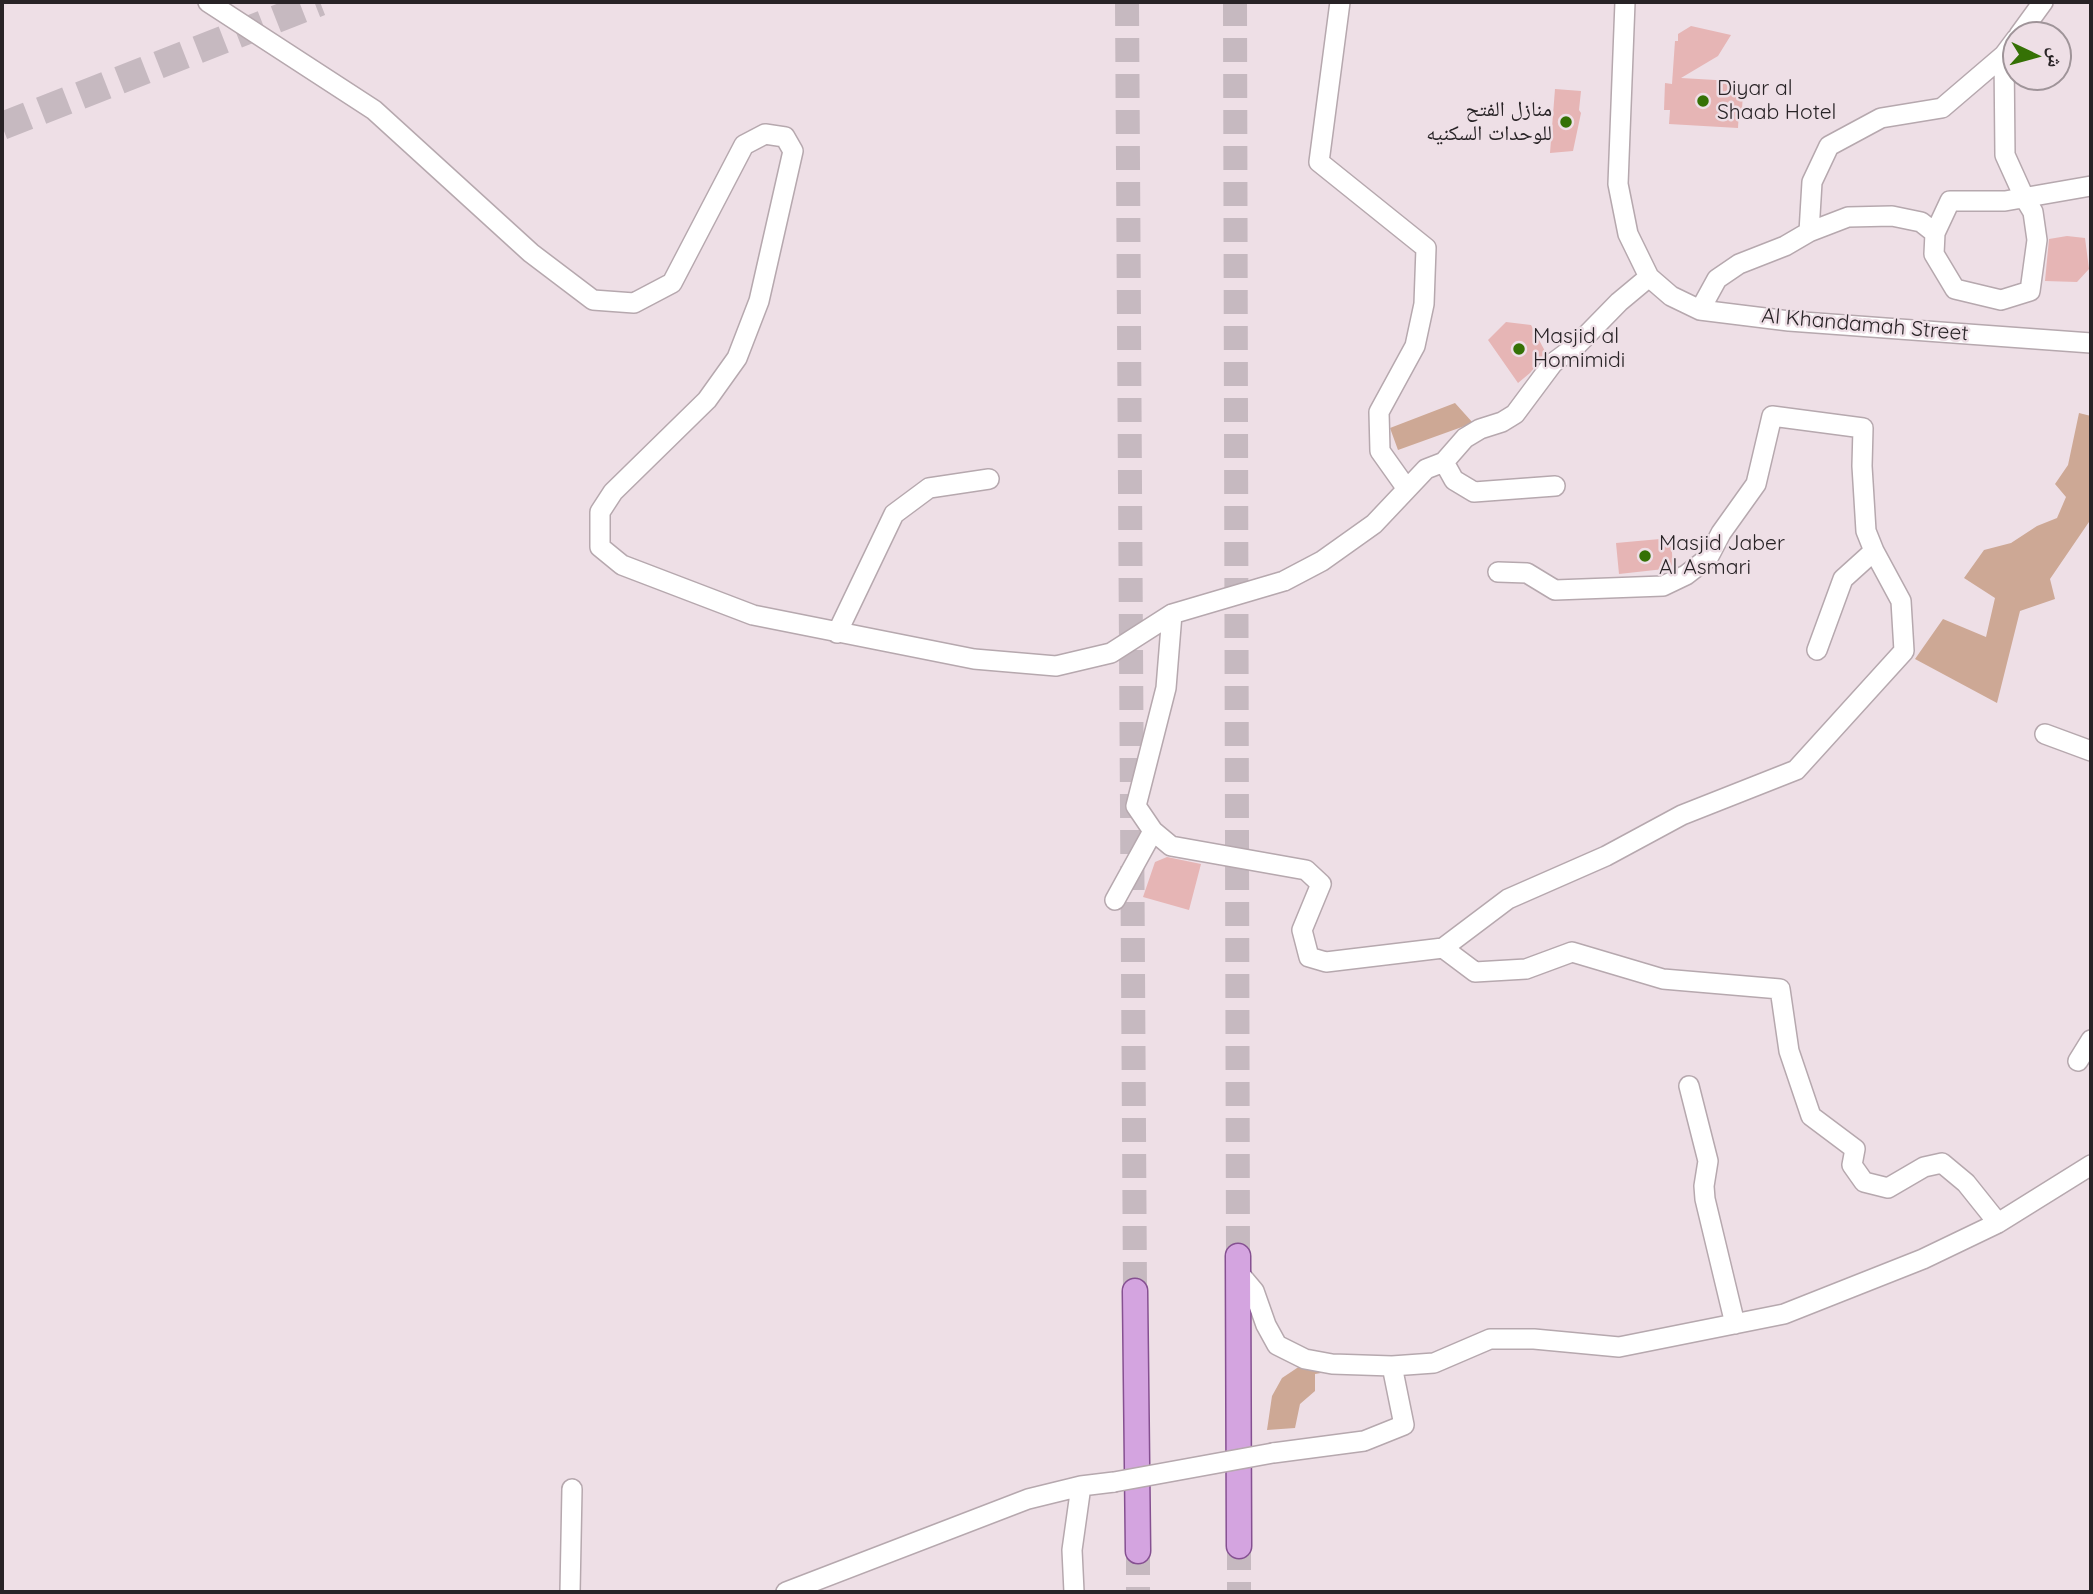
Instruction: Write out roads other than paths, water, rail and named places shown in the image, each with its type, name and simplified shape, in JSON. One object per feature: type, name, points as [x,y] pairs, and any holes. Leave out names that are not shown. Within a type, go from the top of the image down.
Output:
[{"type":"main road","points":[[1238,1264],[1239,1546]]},
{"type":"main road","points":[[1135,1291],[1138,1551]]},
{"type":"street","points":[[208,2],[374,110],[531,253],[593,300],[634,303],[672,283],[744,145],[765,134],[785,137],[793,151],[759,301],[737,358],[707,400],[613,492],[600,512],[600,547],[622,565],[754,615],[974,659],[1056,666],[1111,653],[1172,614],[1284,581],[1322,561],[1374,524],[1426,469],[1444,462],[1465,438],[1515,414],[1553,363],[1576,346],[1619,302],[1649,277],[1628,234],[1618,184],[1625,2]]},
{"type":"street","points":[[1340,2],[1319,162],[1426,248],[1424,304],[1415,346],[1379,412],[1380,451],[1407,489]]},
{"type":"street","points":[[2029,21],[2043,2]]},
{"type":"street","points":[[1809,232],[1812,183],[1829,146],[1881,118],[1942,108],[2002,53]]},
{"type":"street","points":[[2010,91],[2005,155],[2024,197],[2033,212],[2037,240],[2030,291],[2001,300],[1955,289],[1934,254],[1935,233],[1950,201],[2005,201],[2024,197],[2091,186]]},
{"type":"street","points":[[1700,310],[1717,279],[1739,264],[1785,246],[1809,232],[1848,218],[1892,216],[1922,222],[1935,233]]},
{"type":"street","name":"Al Khandamah Street","points":[[1649,277],[1671,296],[1700,310],[1789,321],[2091,343]]},
{"type":"street","points":[[1172,614],[1166,688],[1136,806],[1153,831],[1171,846],[1306,870],[1321,884],[1302,930],[1309,957],[1326,962],[1443,948],[1508,898],[1606,856],[1682,815],[1797,770],[1904,651],[1901,601],[1866,531],[1862,466],[1863,428],[1772,416],[1756,484],[1721,533],[1708,558],[1686,575],[1663,586],[1555,590],[1527,573],[1498,572]]},
{"type":"street","points":[[1444,462],[1454,480],[1474,492],[1555,486]]},
{"type":"street","points":[[836,633],[894,514],[929,488],[989,479]]},
{"type":"street","points":[[1818,650],[1843,579],[1874,551]]},
{"type":"street","points":[[2045,734],[2091,751]]},
{"type":"street","points":[[1115,900],[1153,831]]},
{"type":"street","points":[[1443,948],[1475,972],[1526,969],[1572,952],[1663,979],[1780,989],[1789,1051],[1811,1116],[1855,1149],[1852,1165],[1864,1182],[1888,1188],[1924,1167],[1942,1163],[1966,1183],[1998,1223]]},
{"type":"street","points":[[2078,1061],[2091,1040]]},
{"type":"street","points":[[1689,1086],[1708,1161],[1705,1199],[1735,1324]]},
{"type":"street","points":[[1238,1264],[1254,1292],[1277,1345],[1304,1359],[1332,1364],[1392,1366],[1434,1363],[1490,1339],[1534,1339],[1619,1347],[1784,1314],[1842,1292],[1923,1259],[1998,1223],[2091,1165]]},
{"type":"street","points":[[786,1592],[1028,1499],[1081,1486],[1273,1453],[1364,1441],[1404,1425],[1392,1366]]},
{"type":"street","points":[[1074,1592],[1072,1550],[1081,1486]]},
{"type":"street","points":[[570,1592],[572,1489]]},
{"type":"tunnel","points":[[2,126],[320,2]]},
{"type":"tunnel","points":[[1127,2],[1135,1291]]},
{"type":"tunnel","points":[[1235,2],[1238,1256]]},
{"type":"tunnel","points":[[1239,1546],[1239,1592]]},
{"type":"tunnel","points":[[1138,1551],[1138,1592]]},
{"type":"place","name":"Diyar al Shaab Hotel","points":[[1703,101]]},
{"type":"place","name":"منازل الفتح للوحدات السكنيه","points":[[1566,122]]},
{"type":"place","name":"Masjid al Homimidi","points":[[1519,349]]},
{"type":"place","name":"Masjid Jaber Al Asmari","points":[[1645,556]]}]
